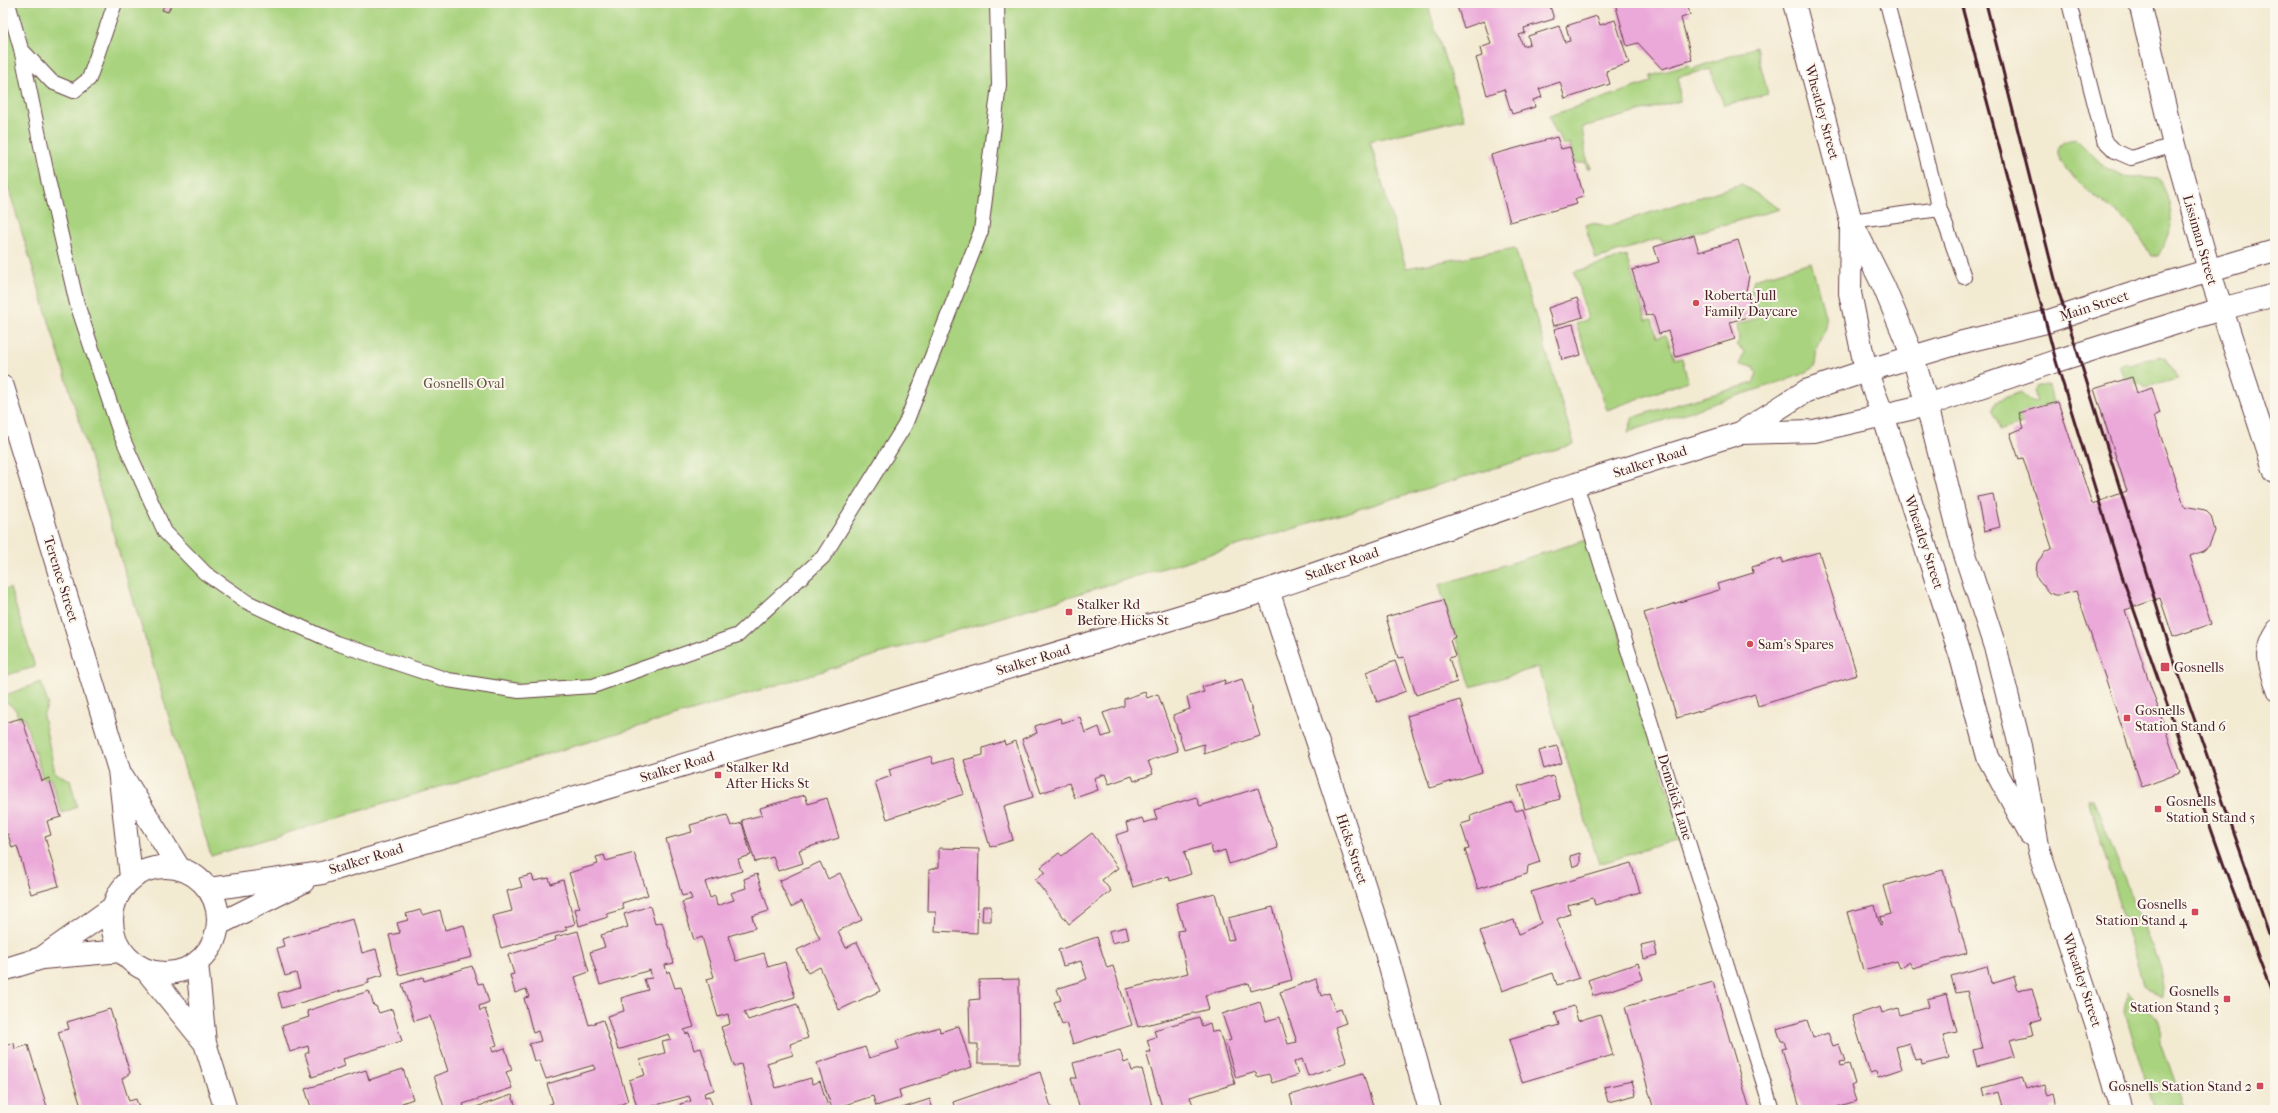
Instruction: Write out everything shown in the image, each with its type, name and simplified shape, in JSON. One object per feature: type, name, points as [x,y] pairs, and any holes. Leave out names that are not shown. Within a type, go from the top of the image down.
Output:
[{"type":"main road","name":"Wheatley Street","points":[[1794,3],[1851,220],[1884,287],[1913,357],[1928,406],[1963,548],[1996,650],[2018,739],[2040,851],[2100,1036],[2121,1110]]},
{"type":"main road","name":"Lissiman Street","points":[[2140,3],[2174,146],[2209,270],[2275,472]]},
{"type":"main road","name":"Wheatley Street","points":[[1851,220],[1850,293],[1866,371],[1883,415],[1961,657],[1988,757],[2040,851]]},
{"type":"main road","name":"Main Street","points":[[1913,357],[2046,322],[2209,270],[2275,251]]},
{"type":"main road","points":[[1928,406],[2056,361],[2221,309],[2275,295]]},
{"type":"main road","name":"Stalker Road","points":[[209,889],[322,873],[1268,590],[1576,484],[1740,433],[1806,391],[1913,357]]},
{"type":"main road","name":"Terence Street","points":[[3,387],[120,770],[131,877]]},
{"type":"main road","name":"Stalker Road","points":[[1740,433],[1814,431],[1928,406]]},
{"type":"main road","name":"Hicks Street","points":[[1268,590],[1385,949],[1430,1110]]},
{"type":"main road","name":"Terence Street","points":[[120,770],[179,868]]},
{"type":"main road","points":[[154,867],[179,868],[196,876],[209,889],[217,906],[218,924],[216,939],[208,952],[198,962],[182,971],[164,973],[146,970],[132,962],[121,951],[112,930],[112,908],[119,891],[131,877],[154,867]]},
{"type":"main road","name":"Stalker Road","points":[[218,924],[322,873]]},
{"type":"main road","points":[[42,958],[112,908]]},
{"type":"main road","points":[[3,970],[42,958],[121,951]]},
{"type":"main road","points":[[198,962],[205,1043],[226,1110]]},
{"type":"main road","points":[[146,970],[205,1043]]},
{"type":"lane","points":[[8,3],[21,49],[47,175],[77,304],[120,433],[165,532],[205,573],[247,602],[336,643],[448,680],[519,691],[593,686],[738,635],[823,557],[905,425],[980,231],[999,85],[997,3]]},
{"type":"lane","points":[[21,49],[52,82],[74,91],[89,79],[115,3]]},
{"type":"lane","points":[[1887,3],[1940,209],[1964,277]]},
{"type":"lane","points":[[2069,3],[2104,140],[2115,151],[2131,158],[2174,146]]},
{"type":"lane","points":[[1851,220],[1940,209]]},
{"type":"lane","name":"Demclick Lane","points":[[1576,484],[1772,1110]]},
{"type":"lane","points":[[2275,626],[2268,639],[2264,661],[2275,693]]},
{"type":"green space","name":"Gosnells Oval","points":[[3,3],[1427,3],[1464,119],[1370,141],[1406,268],[1515,248],[1574,444],[211,856],[3,170]]},
{"type":"green space","points":[[1756,47],[1768,94],[1724,105],[1710,69],[1678,77],[1680,101],[1582,127],[1586,157],[1591,168],[1587,168],[1586,163],[1574,163],[1570,144],[1563,146],[1559,134],[1555,133],[1549,116],[1651,82],[1651,76],[1688,65],[1692,69]]},
{"type":"green space","points":[[2076,139],[2108,170],[2122,176],[2160,179],[2168,200],[2171,218],[2168,235],[2158,256],[2151,256],[2138,234],[2129,223],[2096,197],[2069,172],[2061,160],[2058,150],[2064,142]]},
{"type":"green space","points":[[1741,184],[1780,209],[1662,242],[1660,238],[1596,259],[1585,225],[1592,223],[1608,226]]},
{"type":"green space","points":[[1626,256],[1646,320],[1652,319],[1657,337],[1666,335],[1675,359],[1682,358],[1688,381],[1607,410],[1576,324],[1588,319],[1574,272]]},
{"type":"green space","points":[[1811,262],[1826,320],[1824,332],[1817,346],[1815,367],[1801,375],[1628,432],[1633,417],[1753,383],[1757,373],[1754,366],[1740,365],[1744,351],[1736,345],[1739,341],[1737,325],[1760,316],[1751,293],[1754,279]]},
{"type":"green space","points":[[2160,356],[2166,358],[2178,379],[2145,387],[2141,382],[2129,385],[2119,366],[2125,362],[2129,365]]},
{"type":"green space","points":[[2037,386],[2049,386],[2056,415],[2000,430],[1993,410],[1996,401],[2021,392],[2031,402],[2037,401],[2034,391]]},
{"type":"green space","points":[[1590,539],[1683,838],[1599,864],[1538,667],[1471,687],[1439,585]]},
{"type":"green space","points":[[10,588],[35,667],[3,676],[3,590]]},
{"type":"green space","points":[[41,682],[48,704],[43,716],[55,773],[70,780],[77,807],[62,813],[50,778],[43,779],[24,717],[18,718],[16,710],[3,699],[3,696]]},
{"type":"green space","points":[[2088,799],[2093,799],[2160,968],[2163,988],[2162,998],[2143,984]]},
{"type":"green space","points":[[2128,992],[2138,1004],[2160,1020],[2161,1042],[2185,1110],[2154,1110],[2125,1012]]},
{"type":"building","points":[[165,3],[172,3],[168,12],[162,10]]},
{"type":"building","points":[[1456,3],[1549,3],[1554,19],[1524,28],[1525,33],[1519,35],[1523,46],[1530,44],[1528,36],[1559,26],[1565,42],[1570,41],[1566,26],[1597,16],[1600,25],[1615,20],[1629,63],[1606,71],[1610,84],[1565,99],[1560,82],[1539,89],[1542,97],[1533,100],[1535,107],[1512,114],[1504,89],[1487,95],[1476,58],[1482,56],[1480,48],[1491,44],[1484,21],[1464,28]]},
{"type":"building","points":[[1615,3],[1687,3],[1690,15],[1681,18],[1692,60],[1662,69],[1638,43],[1627,46]]},
{"type":"building","points":[[1557,137],[1561,149],[1570,147],[1584,197],[1575,199],[1577,204],[1510,222],[1491,155]]},
{"type":"building","name":"Roberta Jull Family Daycare","points":[[1694,235],[1699,252],[1738,240],[1749,276],[1746,291],[1754,315],[1730,322],[1735,339],[1676,357],[1668,331],[1659,334],[1653,314],[1646,316],[1632,270],[1659,262],[1654,247]]},
{"type":"building","points":[[1577,298],[1583,317],[1553,326],[1548,308]]},
{"type":"building","points":[[1573,324],[1581,355],[1562,360],[1554,329]]},
{"type":"building","points":[[2132,377],[2137,393],[2152,388],[2160,413],[2154,416],[2184,506],[2205,510],[2211,516],[2215,531],[2209,546],[2203,551],[2190,556],[2211,624],[2173,637],[2160,598],[2125,610],[2180,773],[2142,787],[2076,591],[2061,595],[2049,593],[2038,580],[2036,574],[2037,563],[2044,553],[2052,548],[2023,458],[2019,459],[2010,433],[2024,428],[2019,413],[2058,402],[2092,504],[2127,491],[2094,389]]},
{"type":"building","points":[[1993,494],[2000,527],[1984,531],[1977,497]]},
{"type":"building","name":"Sam’s Spares","points":[[1819,552],[1857,675],[1758,706],[1755,694],[1677,718],[1644,613],[1719,590],[1717,584],[1753,573],[1752,567],[1782,558],[1782,563]]},
{"type":"building","points":[[1443,600],[1455,637],[1450,640],[1455,656],[1449,658],[1457,682],[1416,695],[1404,657],[1398,658],[1386,617]]},
{"type":"building","points":[[1395,661],[1406,691],[1377,702],[1366,672]]},
{"type":"building","points":[[1242,679],[1260,736],[1204,754],[1204,744],[1184,750],[1173,715],[1190,709],[1187,697],[1204,692],[1202,687],[1225,680],[1224,685]]},
{"type":"building","points":[[1145,692],[1147,698],[1158,694],[1178,751],[1148,761],[1153,774],[1134,781],[1132,776],[1109,784],[1105,774],[1094,778],[1098,790],[1075,798],[1069,783],[1041,793],[1022,739],[1037,733],[1035,726],[1060,718],[1062,723],[1080,717],[1085,733],[1099,727],[1102,737],[1111,734],[1103,713],[1124,706],[1124,699]]},
{"type":"building","points":[[1460,700],[1482,772],[1430,788],[1407,716]]},
{"type":"building","points":[[22,718],[42,781],[49,778],[61,817],[47,821],[51,835],[45,837],[59,886],[31,894],[17,846],[12,848],[8,834],[3,836],[3,723]]},
{"type":"building","points":[[1004,741],[1005,745],[1016,741],[1033,797],[1004,806],[1013,840],[990,847],[964,760],[983,755],[983,748]]},
{"type":"building","points":[[1557,746],[1562,763],[1544,769],[1539,751]]},
{"type":"building","points":[[931,756],[933,764],[952,758],[964,794],[887,819],[875,782],[891,776],[889,769]]},
{"type":"building","points":[[1553,776],[1560,799],[1525,809],[1518,786]]},
{"type":"building","points":[[1258,788],[1278,848],[1229,864],[1225,850],[1213,854],[1210,844],[1184,852],[1191,874],[1170,881],[1169,876],[1133,887],[1116,835],[1128,831],[1126,823],[1142,818],[1144,823],[1157,819],[1154,810],[1196,797],[1200,806]]},
{"type":"building","points":[[805,795],[808,804],[827,798],[839,838],[799,850],[803,863],[778,871],[773,857],[755,862],[742,820],[762,815],[760,808]]},
{"type":"building","points":[[1512,802],[1516,811],[1523,809],[1540,862],[1528,866],[1527,874],[1478,889],[1465,850],[1469,849],[1461,824],[1471,821],[1470,816]]},
{"type":"building","points":[[727,815],[731,826],[742,823],[751,855],[738,859],[742,871],[705,882],[710,898],[715,896],[717,906],[734,900],[731,893],[746,888],[744,879],[757,874],[769,911],[752,916],[755,928],[728,936],[736,961],[764,953],[768,967],[785,962],[795,997],[744,1012],[748,1020],[797,1004],[808,1038],[790,1044],[793,1055],[767,1063],[776,1088],[811,1078],[812,1084],[820,1081],[829,1110],[753,1110],[741,1064],[734,1066],[721,1027],[730,1024],[728,1014],[718,1017],[707,979],[714,977],[702,937],[694,940],[682,902],[692,899],[690,894],[682,896],[666,839],[692,832],[690,825]]},
{"type":"building","points":[[1092,833],[1118,868],[1102,880],[1111,891],[1069,924],[1035,880],[1045,872],[1041,867],[1059,853],[1062,856]]},
{"type":"building","points":[[939,848],[979,849],[977,933],[935,931],[936,912],[928,912],[929,870],[939,867]]},
{"type":"building","points":[[634,853],[648,895],[622,903],[624,909],[606,914],[608,917],[579,926],[575,909],[580,908],[569,873],[598,864],[596,857],[604,855],[606,861]]},
{"type":"building","points":[[1580,853],[1580,864],[1573,867],[1570,856]]},
{"type":"building","points":[[820,862],[828,879],[840,873],[862,920],[838,931],[846,948],[857,942],[880,991],[839,1010],[820,967],[808,973],[797,950],[820,939],[802,901],[791,907],[779,881]]},
{"type":"building","points":[[1631,863],[1640,892],[1595,905],[1593,898],[1568,905],[1570,914],[1557,919],[1579,978],[1557,985],[1553,973],[1502,991],[1480,931],[1514,920],[1519,934],[1541,923],[1531,892]]},
{"type":"building","points":[[1943,870],[1967,953],[1913,968],[1909,962],[1900,968],[1897,961],[1863,970],[1847,912],[1875,905],[1880,925],[1882,924],[1880,917],[1891,914],[1883,886]]},
{"type":"building","points":[[532,875],[534,881],[549,878],[551,884],[563,880],[575,924],[565,927],[567,930],[501,948],[492,916],[512,911],[507,891],[522,887],[519,878]]},
{"type":"building","points":[[1215,893],[1228,940],[1234,939],[1228,918],[1273,907],[1292,980],[1251,991],[1249,983],[1205,995],[1209,1009],[1138,1027],[1127,989],[1188,973],[1177,931],[1184,930],[1176,903]]},
{"type":"building","points":[[650,906],[655,924],[662,922],[674,963],[665,965],[667,973],[669,971],[675,988],[681,987],[694,1027],[684,1030],[686,1034],[689,1033],[694,1050],[701,1048],[714,1090],[704,1093],[705,1097],[709,1096],[714,1110],[682,1110],[680,1104],[691,1101],[689,1096],[638,1110],[629,1080],[645,1075],[640,1060],[665,1053],[662,1041],[671,1039],[669,1034],[618,1050],[607,1016],[624,1011],[621,998],[648,990],[644,979],[652,978],[650,970],[600,985],[590,952],[605,947],[601,935],[628,927],[624,914]]},
{"type":"building","points":[[983,906],[991,906],[991,921],[982,921]]},
{"type":"building","points":[[420,910],[423,915],[440,910],[445,930],[464,925],[472,957],[399,975],[389,935],[400,933],[397,923],[408,920],[406,914]]},
{"type":"building","points":[[353,919],[362,953],[376,949],[383,975],[368,979],[369,983],[282,1008],[278,993],[300,987],[296,973],[285,976],[277,948],[284,946],[282,939]]},
{"type":"building","points":[[1126,927],[1129,939],[1112,943],[1109,931]]},
{"type":"building","points":[[578,931],[589,972],[575,977],[589,1025],[603,1020],[628,1101],[614,1108],[615,1110],[549,1110],[547,1105],[553,1103],[547,1084],[596,1069],[594,1065],[546,1079],[539,1060],[534,1061],[529,1044],[541,1041],[538,1031],[533,1033],[524,998],[529,997],[526,989],[515,993],[510,975],[514,974],[508,955],[556,940],[555,937]]},
{"type":"building","points":[[1097,937],[1107,968],[1113,966],[1132,1025],[1073,1044],[1066,1023],[1062,1024],[1054,1002],[1061,1000],[1057,989],[1087,979],[1081,961],[1063,966],[1058,950]]},
{"type":"building","points":[[1654,942],[1657,955],[1644,959],[1641,945]]},
{"type":"building","points":[[1638,963],[1643,979],[1593,996],[1588,980]]},
{"type":"building","points":[[472,966],[478,984],[483,983],[489,1002],[479,1006],[480,1011],[485,1009],[497,1045],[491,1047],[493,1052],[505,1048],[512,1070],[506,1072],[512,1088],[463,1104],[465,1110],[445,1110],[434,1076],[448,1071],[430,1016],[414,1021],[402,984],[423,977],[424,981]]},
{"type":"building","points":[[1987,966],[1991,984],[2014,977],[2018,991],[2032,988],[2041,1020],[2030,1023],[2033,1035],[2010,1040],[2015,1056],[1977,1066],[1973,1050],[1982,1048],[1967,991],[1956,993],[1951,976]]},
{"type":"building","points":[[1019,979],[1020,1063],[978,1063],[978,1044],[970,1044],[969,1000],[980,999],[979,980]]},
{"type":"building","points":[[1316,979],[1321,996],[1329,993],[1335,1011],[1341,1009],[1346,1023],[1335,1027],[1347,1062],[1308,1076],[1302,1059],[1294,1062],[1298,1075],[1272,1083],[1269,1074],[1257,1077],[1256,1072],[1236,1078],[1225,1042],[1231,1040],[1222,1014],[1260,1002],[1266,1021],[1280,1017],[1288,1044],[1297,1042],[1280,992]]},
{"type":"building","points":[[1713,982],[1750,1110],[1654,1110],[1625,1007]]},
{"type":"building","points":[[369,991],[374,1006],[376,1006],[379,1013],[392,1009],[402,1041],[343,1059],[345,1066],[312,1077],[305,1054],[309,1052],[308,1046],[290,1052],[282,1026],[309,1017],[307,1011]]},
{"type":"building","points":[[1947,994],[1957,1032],[1943,1035],[1949,1058],[1922,1065],[1921,1059],[1915,1060],[1909,1043],[1896,1047],[1902,1069],[1878,1077],[1876,1071],[1870,1073],[1852,1016],[1880,1007],[1882,1013],[1898,1008],[1900,1015],[1929,1007],[1927,999]]},
{"type":"building","points":[[1574,1006],[1578,1021],[1600,1014],[1613,1055],[1522,1082],[1509,1040],[1559,1025],[1555,1012]]},
{"type":"building","points":[[110,1009],[130,1073],[122,1079],[129,1101],[136,1099],[140,1110],[82,1110],[58,1032],[69,1029],[67,1022]]},
{"type":"building","points":[[1199,1017],[1202,1026],[1210,1023],[1212,1032],[1219,1031],[1235,1084],[1190,1097],[1193,1105],[1177,1110],[1163,1110],[1146,1052],[1151,1052],[1147,1040],[1156,1037],[1154,1030]]},
{"type":"building","points":[[1807,1020],[1813,1038],[1828,1033],[1833,1046],[1839,1044],[1845,1061],[1840,1062],[1841,1066],[1849,1064],[1855,1084],[1851,1086],[1856,1101],[1837,1107],[1838,1110],[1801,1110],[1782,1049],[1786,1048],[1784,1041],[1781,1041],[1777,1029]]},
{"type":"building","points":[[959,1026],[972,1067],[899,1090],[901,1098],[876,1106],[873,1096],[832,1109],[817,1063],[865,1047],[869,1058],[899,1049],[896,1041],[939,1027],[940,1032]]},
{"type":"building","points":[[14,1043],[15,1049],[28,1045],[48,1110],[3,1110],[3,1046]]},
{"type":"building","points":[[1120,1050],[1124,1063],[1129,1061],[1132,1071],[1142,1069],[1152,1106],[1138,1110],[1080,1110],[1071,1078],[1077,1078],[1073,1063]]},
{"type":"building","points":[[403,1069],[413,1099],[402,1103],[405,1110],[312,1110],[305,1089],[366,1070],[369,1080]]},
{"type":"building","points":[[1040,1072],[1052,1110],[955,1110],[953,1102]]},
{"type":"building","points":[[1363,1073],[1374,1110],[1294,1110],[1290,1095]]},
{"type":"building","points":[[2022,1077],[2026,1089],[2044,1084],[2047,1095],[2053,1093],[2056,1106],[2051,1107],[2052,1110],[2003,1110],[1998,1092],[1985,1096],[1983,1088]]},
{"type":"building","points":[[1632,1081],[1636,1095],[1608,1102],[1604,1087]]},
{"type":"building","points":[[512,1095],[517,1110],[467,1110]]},
{"type":"building","points":[[930,1099],[933,1110],[896,1110]]},
{"type":"railway","points":[[1961,3],[2056,361],[2122,576],[2228,877],[2275,1001]]},
{"type":"railway","points":[[1986,3],[2056,283],[2171,652],[2275,951]]},
{"type":"place","name":"Roberta Jull Family Daycare","points":[[1696,303]]},
{"type":"place","name":"Stalker Rd Before Hicks St","points":[[1069,612]]},
{"type":"place","name":"Sam’s Spares","points":[[1750,644]]},
{"type":"place","name":"Gosnells","points":[[2165,667]]},
{"type":"place","name":"Gosnells Station Stand 6","points":[[2127,718]]},
{"type":"place","name":"Stalker Rd After Hicks St","points":[[718,775]]},
{"type":"place","name":"Gosnells Station Stand 5","points":[[2158,809]]},
{"type":"place","name":"Gosnells Station Stand 4","points":[[2195,912]]},
{"type":"place","name":"Gosnells Station Stand 3","points":[[2227,999]]},
{"type":"place","name":"Gosnells Station Stand 2","points":[[2260,1086]]}]
